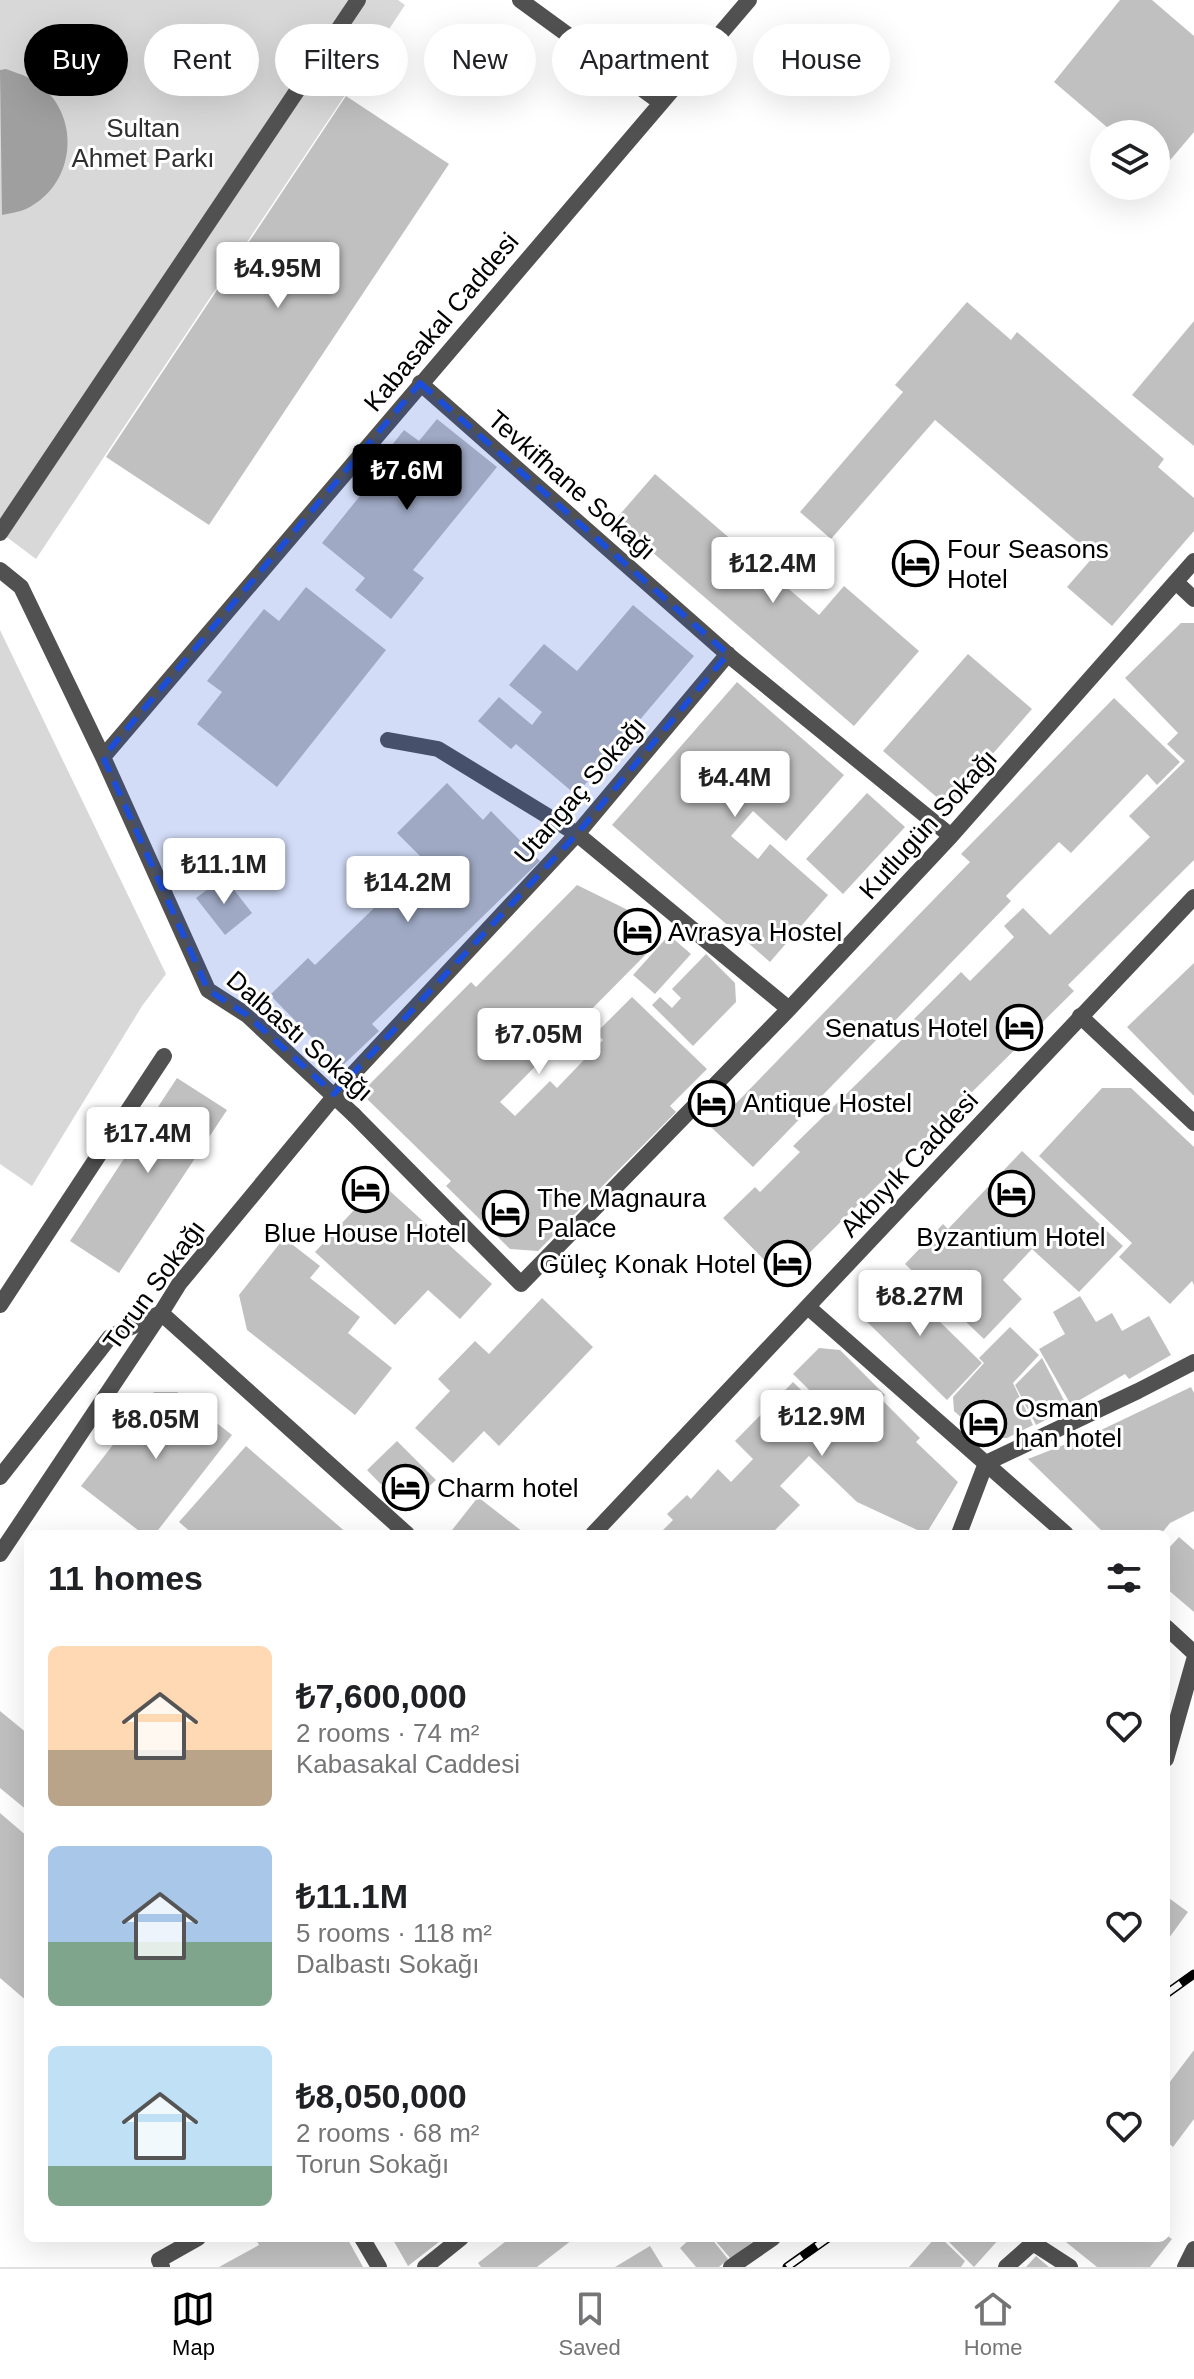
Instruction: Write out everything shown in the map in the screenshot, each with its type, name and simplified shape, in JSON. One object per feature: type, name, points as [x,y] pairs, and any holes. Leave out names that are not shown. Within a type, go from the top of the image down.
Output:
[{"type":"street","points":[[0,533],[358,0]]},
{"type":"street","points":[[520,0],[660,102]]},
{"type":"street","name":"Kabasakal Caddesi","points":[[103,757],[749,0]]},
{"type":"street","name":"Tevkifhane Sokağı","points":[[420,383],[728,654],[951,836]]},
{"type":"street","name":"Kutlugün Sokağı","points":[[521,1284],[789,1009],[951,836],[1194,561]]},
{"type":"street","name":"Dalbastı Sokağı","points":[[0,570],[21,587],[103,757],[208,990],[247,1015],[334,1094],[521,1284]]},
{"type":"street","points":[[1177,583],[1194,599]]},
{"type":"street","name":"Utangaç Sokağı","points":[[334,1094],[577,834],[728,654]]},
{"type":"street","points":[[388,740],[438,749],[577,834],[789,1009]]},
{"type":"street","name":"Akbıyık Caddesi","points":[[597,1530],[1194,897]]},
{"type":"street","points":[[1080,1016],[1194,1123]]},
{"type":"street","points":[[0,1305],[164,1056]]},
{"type":"street","name":"Torun Sokağı","points":[[2,1546],[179,1284],[334,1094]]},
{"type":"street","points":[[808,1307],[1061,1530]]},
{"type":"street","points":[[0,1477],[110,1337],[161,1313],[403,1530]]},
{"type":"street","points":[[961,1530],[986,1463],[1194,1362]]},
{"type":"street","points":[[1170,1631],[1194,1653]]},
{"type":"street","points":[[1170,1745],[1194,1660]]},
{"type":"street","points":[[162,2267],[159,2260],[191,2242]]},
{"type":"street","points":[[364,2242],[379,2267]]},
{"type":"street","points":[[425,2267],[456,2242]]},
{"type":"street","points":[[731,2267],[767,2242]]},
{"type":"street","points":[[1006,2267],[1033,2243],[1070,2267]]},
{"type":"street","points":[[1185,2267],[1194,2249]]},
{"type":"highlighted area","points":[[420,383],[728,654],[577,834],[334,1094],[247,1015],[208,990],[103,757]]},
{"type":"green space","name":"Sultan Ahmet Parkı","points":[[0,0],[398,0],[405,5],[392,24],[275,24],[275,96],[344,96],[36,559],[0,532]]},
{"type":"green space","points":[[0,630],[166,974],[142,1006],[32,1186],[0,1164]]},
{"type":"shaded area","points":[[6,69],[24,76],[24,96],[50,96],[66,125],[68,144],[65,164],[57,182],[44,197],[26,209],[2,215],[0,70]]},
{"type":"building","points":[[1120,0],[1152,0],[1194,36],[1194,132],[1170,160],[1170,120],[1099,120],[1054,82]]},
{"type":"building","points":[[346,96],[449,164],[209,525],[106,457]]},
{"type":"building","points":[[967,302],[1011,340],[1017,332],[1164,459],[1158,467],[1194,498],[1194,531],[1112,626],[1067,587],[1094,556],[935,420],[831,539],[800,512],[903,392],[895,385]]},
{"type":"building","points":[[1194,321],[1194,446],[1132,395]]},
{"type":"building","points":[[437,419],[497,467],[413,570],[424,578],[391,619],[355,590],[365,578],[322,543],[372,481],[367,476],[404,430],[419,441]]},
{"type":"building","points":[[655,474],[819,615],[844,586],[919,651],[854,726],[615,520]]},
{"type":"building","points":[[306,587],[386,650],[277,787],[197,724],[222,692],[207,681],[264,609],[279,621]]},
{"type":"building","points":[[633,605],[694,656],[576,795],[516,744],[511,749],[478,721],[499,697],[532,725],[542,712],[509,685],[544,644],[577,671]]},
{"type":"building","points":[[1181,623],[1194,623],[1194,860],[1068,985],[1074,991],[783,1279],[723,1218],[755,1187],[760,1192],[800,1152],[793,1146],[919,1023],[914,1019],[961,972],[970,981],[1014,937],[1004,926],[1023,908],[1050,935],[1150,837],[1129,816],[1185,761],[1167,744],[1178,733],[1125,678]]},
{"type":"building","points":[[968,654],[1032,709],[947,806],[883,751]]},
{"type":"building","points":[[737,682],[844,775],[786,841],[753,811],[731,836],[758,859],[770,844],[828,895],[770,962],[612,825]]},
{"type":"building","points":[[1114,698],[1180,762],[1157,785],[1147,774],[1071,853],[1059,842],[1006,896],[1011,901],[753,1167],[712,1128],[970,862],[961,854]]},
{"type":"building","points":[[447,783],[483,820],[491,811],[540,861],[372,1024],[379,1031],[341,1067],[270,995],[308,958],[315,965],[424,860],[397,833]]},
{"type":"building","points":[[867,793],[905,827],[843,894],[806,859]]},
{"type":"building","points":[[224,877],[252,913],[225,935],[196,898]]},
{"type":"building","points":[[577,885],[636,914],[661,939],[500,1102],[515,1116],[550,1081],[557,1088],[603,1040],[596,1033],[632,997],[707,1069],[670,1106],[676,1112],[538,1251],[510,1249],[446,1186],[451,1181],[361,1093],[471,982],[476,987]]},
{"type":"building","points":[[669,935],[691,954],[655,994],[633,975]]},
{"type":"building","points":[[706,954],[735,983],[736,1002],[693,1046],[652,1005],[660,997],[672,1008],[681,998],[672,989]]},
{"type":"building","points":[[1194,963],[1194,1096],[1127,1027]]},
{"type":"building","points":[[177,1078],[227,1110],[119,1273],[70,1241]]},
{"type":"building","points":[[1102,1088],[1131,1088],[1194,1147],[1194,1285],[1192,1281],[1170,1304],[1119,1257],[1132,1243],[1039,1156]]},
{"type":"building","points":[[1022,1151],[1123,1246],[1079,1292],[1032,1249],[1003,1280],[1022,1299],[984,1339],[905,1264],[943,1224],[948,1229]]},
{"type":"building","points":[[380,1182],[492,1284],[460,1319],[428,1290],[395,1325],[315,1252]]},
{"type":"building","points":[[284,1238],[320,1266],[310,1278],[360,1317],[348,1333],[392,1368],[355,1415],[247,1330],[239,1295]]},
{"type":"building","points":[[894,1277],[982,1363],[947,1400],[859,1314]]},
{"type":"building","points":[[1080,1296],[1096,1322],[1112,1313],[1122,1331],[1149,1316],[1171,1355],[1129,1379],[1125,1374],[1071,1405],[1039,1349],[1065,1334],[1053,1312]]},
{"type":"building","points":[[542,1298],[593,1347],[499,1446],[484,1431],[453,1463],[415,1428],[450,1391],[438,1379],[475,1341],[489,1354]]},
{"type":"building","points":[[1010,1327],[1039,1355],[1013,1383],[1033,1425],[1007,1438],[984,1438],[954,1411],[953,1397],[984,1363],[979,1358]]},
{"type":"building","points":[[819,1348],[840,1350],[885,1395],[881,1399],[920,1438],[916,1442],[958,1482],[928,1530],[917,1530],[857,1502],[809,1456],[780,1486],[800,1505],[775,1530],[663,1530],[673,1520],[667,1514],[687,1495],[691,1499],[718,1469],[731,1482],[753,1459],[735,1441],[793,1382],[846,1434],[850,1430],[793,1374]]},
{"type":"building","points":[[1042,1358],[1068,1408],[1036,1425],[1015,1385]]},
{"type":"building","points":[[1191,1387],[1194,1393],[1194,1511],[1170,1523],[1164,1530],[1101,1530],[1028,1459],[1099,1431]]},
{"type":"building","points":[[154,1392],[177,1392],[232,1435],[158,1530],[138,1530],[81,1486]]},
{"type":"building","points":[[397,1441],[436,1480],[405,1509],[367,1470]]},
{"type":"building","points":[[246,1446],[343,1530],[188,1530],[179,1522]]},
{"type":"building","points":[[478,1497],[520,1530],[452,1530]]},
{"type":"building","points":[[1179,1537],[1194,1550],[1194,1612],[1170,1591],[1170,1547]]},
{"type":"building","points":[[0,1711],[24,1731],[24,1808],[0,1788]]},
{"type":"building","points":[[0,1813],[24,1834],[24,1999],[0,1978]]},
{"type":"building","points":[[1170,1899],[1188,1912],[1170,1937]]},
{"type":"building","points":[[1194,2050],[1194,2119],[1173,2147],[1170,2144],[1170,2082]]},
{"type":"building","points":[[257,2242],[349,2242],[363,2267],[219,2267],[259,2245]]},
{"type":"building","points":[[394,2242],[439,2242],[408,2266]]},
{"type":"building","points":[[505,2242],[569,2242],[537,2267],[481,2267],[478,2263]]},
{"type":"building","points":[[687,2242],[714,2242],[728,2259],[719,2267],[696,2267],[680,2248]]},
{"type":"building","points":[[716,2242],[752,2242],[731,2259]]},
{"type":"building","points":[[931,2242],[945,2242],[965,2261],[961,2267],[909,2267]]},
{"type":"building","points":[[949,2242],[996,2242],[974,2267]]},
{"type":"building","points":[[1066,2242],[1170,2242],[1150,2267],[1097,2267]]},
{"type":"building","points":[[650,2246],[663,2267],[615,2267]]},
{"type":"building","points":[[1036,2256],[1049,2267],[1026,2267]]},
{"type":"railway","points":[[1170,1991],[1194,1974]]},
{"type":"railway","points":[[787,2267],[822,2242]]},
{"type":"place","name":"Four Seasons Hotel","points":[[916,564]]},
{"type":"place","name":"Avrasya Hostel","points":[[637,932]]},
{"type":"place","name":"Senatus Hotel","points":[[1019,1028]]},
{"type":"place","name":"Antique Hostel","points":[[712,1103]]},
{"type":"place","name":"Blue House Hotel","points":[[365,1190]]},
{"type":"place","name":"Byzantium Hotel","points":[[1011,1194]]},
{"type":"place","name":"The Magnaura Palace","points":[[506,1213]]},
{"type":"place","name":"Güleç Konak Hotel","points":[[787,1264]]},
{"type":"place","name":"Osman han hotel","points":[[984,1423]]},
{"type":"place","name":"Charm hotel","points":[[406,1488]]}]
